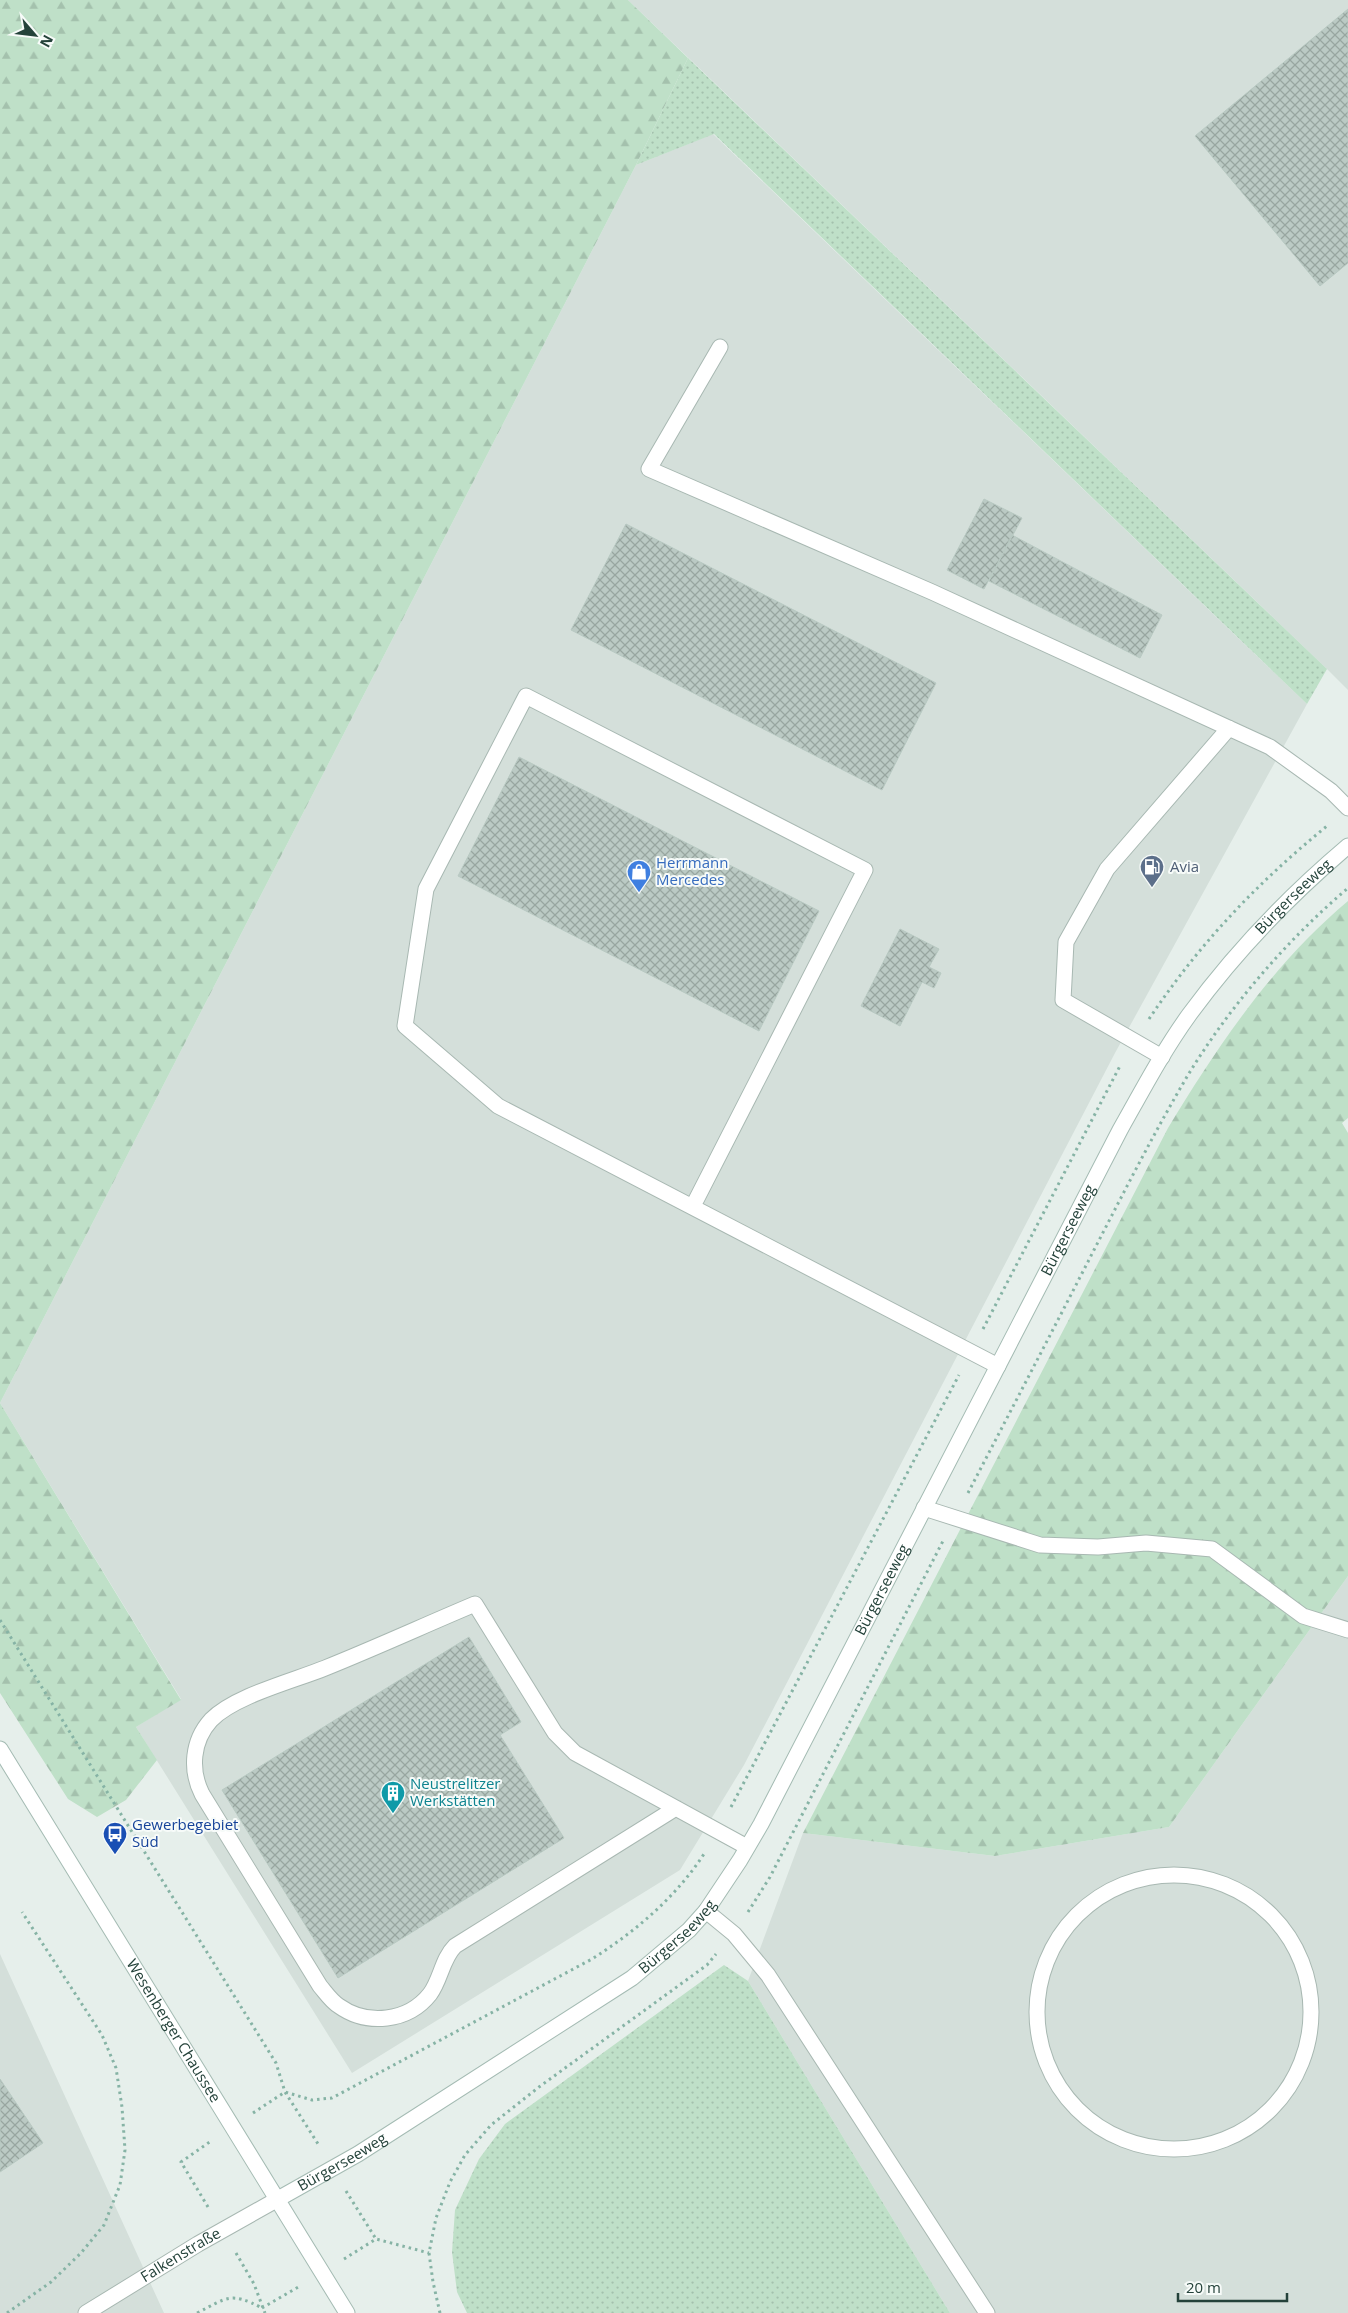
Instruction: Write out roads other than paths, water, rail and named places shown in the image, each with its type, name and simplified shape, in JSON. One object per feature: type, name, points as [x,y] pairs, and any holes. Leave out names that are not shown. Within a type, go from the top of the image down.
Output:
[{"type":"street","points":[[720,348],[650,469],[932,592],[1270,747],[1331,791],[1348,808]]},
{"type":"street","points":[[693,1206],[865,870],[526,696],[426,889],[405,1026],[498,1106],[998,1366]]},
{"type":"street","points":[[1162,1057],[1063,1000],[1066,942],[1108,869],[1229,728]]},
{"type":"street","name":"Bürgerseeweg","points":[[278,2200],[358,2154],[632,1978],[689,1930],[706,1911],[747,1847],[1120,1130],[1162,1057],[1188,1016],[1229,964],[1269,920],[1319,871],[1348,846]]},
{"type":"street","points":[[924,1508],[1040,1545],[1098,1547],[1146,1543],[1212,1549],[1303,1616],[1348,1630]]},
{"type":"street","points":[[676,1808],[455,1946],[448,1952],[439,1978],[430,1994],[417,2007],[400,2015],[382,2019],[368,2018],[353,2014],[339,2006],[320,1986],[202,1794],[196,1782],[194,1756],[197,1743],[207,1726],[220,1712],[233,1704],[475,1604],[555,1733],[575,1753],[676,1808],[718,1832],[747,1847]]},
{"type":"street","name":"Wesenberger Chaussee","points":[[0,1749],[347,2313]]},
{"type":"street","points":[[1153,1875],[1198,1876],[1241,1891],[1277,1919],[1301,1957],[1312,2001],[1308,2046],[1290,2089],[1258,2122],[1218,2144],[1172,2151],[1127,2143],[1087,2121],[1057,2086],[1042,2052],[1039,2044],[1036,1998],[1048,1954],[1073,1916],[1110,1889],[1153,1875]]},
{"type":"street","points":[[706,1911],[734,1934],[768,1975],[987,2313]]},
{"type":"street","name":"Falkenstraße","points":[[86,2313],[222,2230],[278,2200]]},
{"type":"place","name":"Avia","points":[[1152,888]]},
{"type":"place","name":"Herrmann Mercedes","points":[[639,893]]},
{"type":"place","name":"Neustrelitzer Werkstätten","points":[[393,1814]]},
{"type":"place","name":"Gewerbegebiet Süd","points":[[115,1855]]}]
